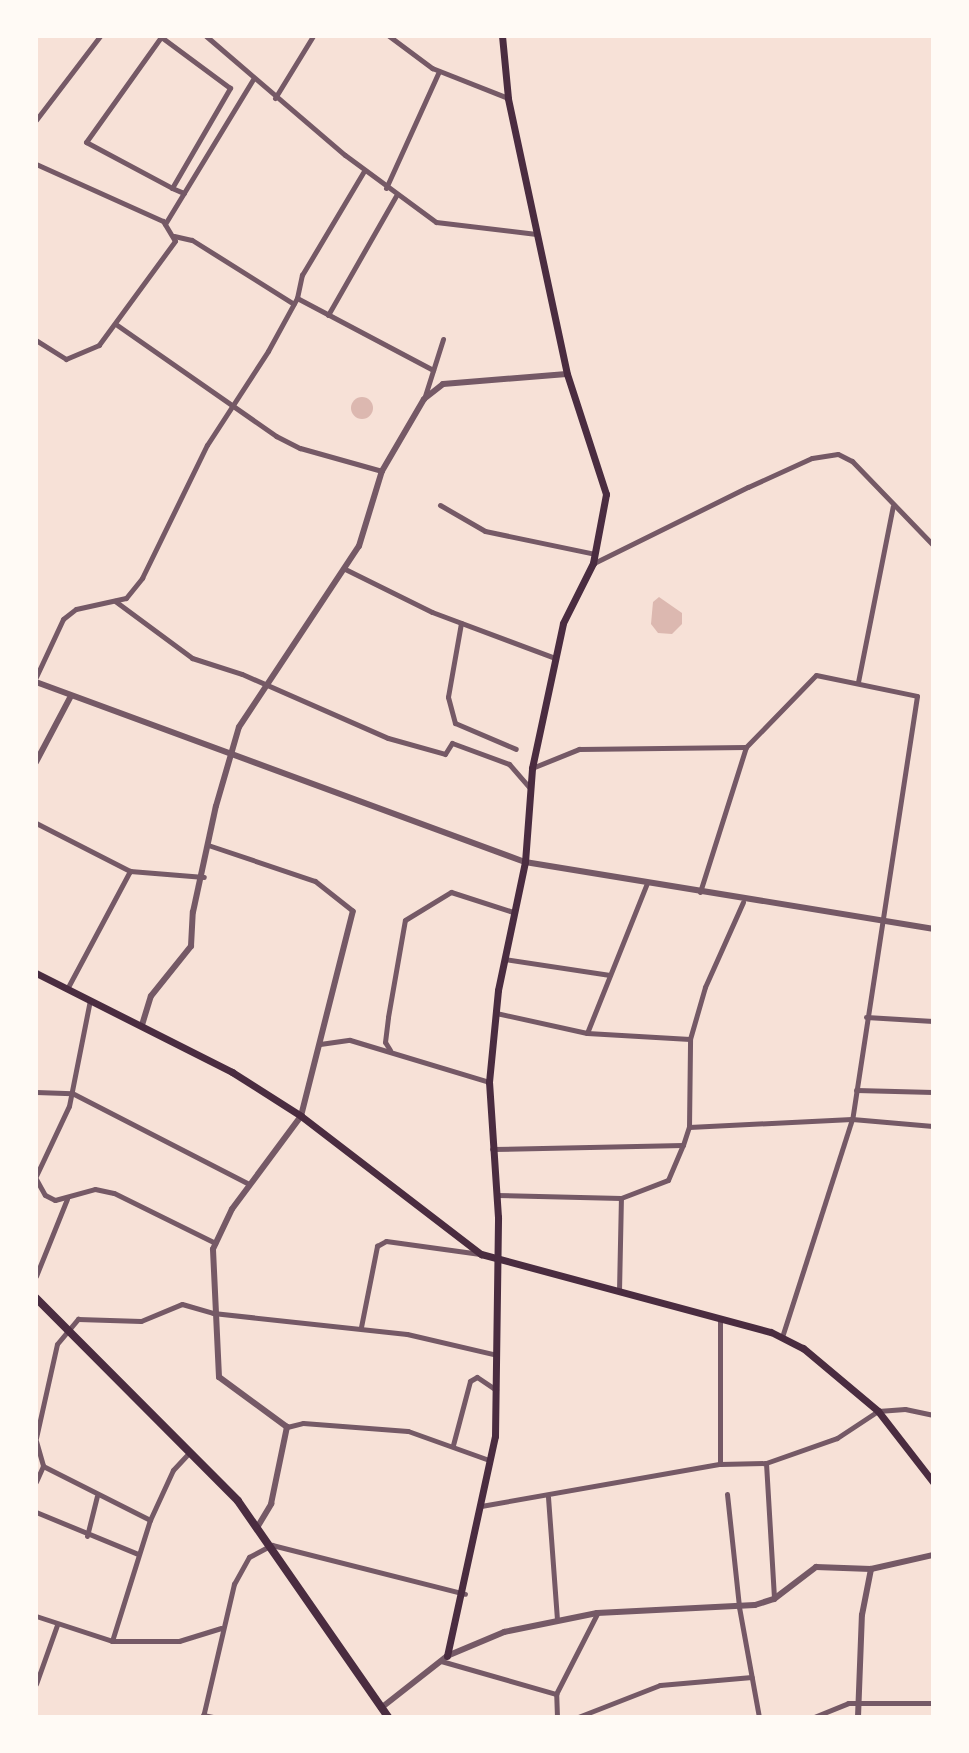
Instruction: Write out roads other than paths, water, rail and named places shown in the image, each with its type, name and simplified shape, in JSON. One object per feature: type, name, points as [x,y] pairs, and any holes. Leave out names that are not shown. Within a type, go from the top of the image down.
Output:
[{"type":"main road","points":[[447,1656],[465,1594],[467,1559],[490,1460],[497,1391],[496,1195],[489,1082],[496,1013],[525,862],[532,768],[555,658],[563,623],[593,563],[605,520],[603,472],[567,374],[508,98],[502,36]]},
{"type":"main road","points":[[36,973],[142,1025],[301,1116],[481,1254],[497,1261],[720,1318],[782,1338],[832,1369],[878,1411],[933,1482]]},
{"type":"main road","points":[[36,1298],[192,1450],[258,1526],[388,1717]]},
{"type":"street","points":[[36,120],[100,36]]},
{"type":"street","points":[[206,36],[275,98],[396,196],[449,227],[536,234]]},
{"type":"street","points":[[275,98],[313,36]]},
{"type":"street","points":[[389,36],[439,71],[508,98]]},
{"type":"street","points":[[172,188],[230,88],[161,37],[86,142],[172,188],[184,193]]},
{"type":"street","points":[[386,188],[439,71]]},
{"type":"street","points":[[165,224],[253,79]]},
{"type":"street","points":[[36,164],[165,224],[173,236],[192,240],[296,301],[433,370]]},
{"type":"street","points":[[364,171],[302,275],[296,301],[232,404],[142,578],[126,598],[76,609],[63,619],[36,680],[71,696],[525,862],[743,902],[933,929]]},
{"type":"street","points":[[328,315],[396,196]]},
{"type":"street","points":[[36,340],[74,359],[99,345],[165,258],[173,236]]},
{"type":"street","points":[[117,325],[300,448],[382,471]]},
{"type":"street","points":[[142,1025],[151,996],[191,946],[193,912],[239,727],[345,569],[367,527],[382,471],[424,399],[443,339]]},
{"type":"street","points":[[424,399],[443,384],[567,374]]},
{"type":"street","points":[[593,563],[708,505],[824,456],[838,454],[852,461],[933,545]]},
{"type":"street","points":[[440,505],[485,531],[596,554]]},
{"type":"street","points":[[858,682],[893,506]]},
{"type":"street","points":[[345,569],[461,623],[555,658]]},
{"type":"street","points":[[115,601],[192,658],[266,683],[388,738],[445,754],[452,743],[509,764],[531,789]]},
{"type":"street","points":[[461,623],[448,697],[455,723],[516,749]]},
{"type":"street","points":[[700,893],[746,747],[816,675],[917,696],[852,1119],[782,1338]]},
{"type":"street","points":[[36,762],[71,696]]},
{"type":"street","points":[[532,768],[579,749],[746,747]]},
{"type":"street","points":[[36,823],[130,871],[204,877]]},
{"type":"street","points":[[208,845],[315,881],[353,911],[301,1116],[249,1184],[215,1243],[213,1313],[219,1377],[287,1427]]},
{"type":"street","points":[[67,989],[130,871]]},
{"type":"street","points":[[587,1033],[647,883]]},
{"type":"street","points":[[390,1050],[385,1042],[405,920],[451,892],[513,912]]},
{"type":"street","points":[[496,1195],[621,1198],[668,1180],[689,1127],[690,1039],[705,987],[743,902]]},
{"type":"street","points":[[504,959],[610,975]]},
{"type":"street","points":[[90,1000],[72,1093],[61,1132],[36,1177],[38,1188],[55,1200],[95,1189],[114,1193],[215,1243]]},
{"type":"street","points":[[496,1013],[587,1033],[690,1039]]},
{"type":"street","points":[[866,1017],[933,1021]]},
{"type":"street","points":[[320,1044],[350,1040],[489,1082]]},
{"type":"street","points":[[856,1090],[933,1092]]},
{"type":"street","points":[[36,1092],[72,1093],[249,1184]]},
{"type":"street","points":[[689,1127],[852,1119],[933,1126]]},
{"type":"street","points":[[492,1149],[683,1145]]},
{"type":"street","points":[[36,1276],[67,1198]]},
{"type":"street","points":[[619,1291],[621,1198]]},
{"type":"street","points":[[361,1327],[377,1246],[386,1241],[481,1254]]},
{"type":"street","points":[[36,1482],[43,1466],[36,1440],[38,1420],[57,1344],[67,1328],[78,1319],[141,1321],[182,1304],[213,1313],[361,1327],[461,1344],[497,1355]]},
{"type":"street","points":[[720,1318],[720,1464]]},
{"type":"street","points":[[453,1445],[470,1381],[477,1377],[497,1391]]},
{"type":"street","points":[[481,1506],[548,1497],[720,1464],[766,1463],[837,1438],[878,1411],[905,1409],[933,1415]]},
{"type":"street","points":[[287,1427],[303,1423],[408,1431],[490,1460]]},
{"type":"street","points":[[258,1526],[271,1504],[287,1427]]},
{"type":"street","points":[[112,1641],[150,1520],[173,1470],[192,1450]]},
{"type":"street","points":[[766,1463],[774,1599]]},
{"type":"street","points":[[43,1466],[97,1496],[150,1520]]},
{"type":"street","points":[[727,1494],[739,1607],[759,1717]]},
{"type":"street","points":[[87,1536],[97,1496]]},
{"type":"street","points":[[548,1497],[557,1620]]},
{"type":"street","points":[[36,1512],[87,1536],[138,1554]]},
{"type":"street","points":[[213,1717],[203,1716],[221,1628],[234,1584],[249,1557],[272,1545],[465,1594]]},
{"type":"street","points":[[381,1708],[447,1656],[504,1632],[597,1613],[739,1607],[774,1599],[816,1567],[871,1569],[933,1555]]},
{"type":"street","points":[[858,1717],[862,1615],[871,1569]]},
{"type":"street","points":[[557,1717],[556,1694],[597,1613]]},
{"type":"street","points":[[36,1616],[112,1641],[179,1641],[221,1628]]},
{"type":"street","points":[[36,1684],[57,1625]]},
{"type":"street","points":[[440,1661],[556,1694]]},
{"type":"street","points":[[578,1717],[660,1685],[752,1677]]},
{"type":"street","points":[[814,1717],[848,1703],[933,1703]]}]
